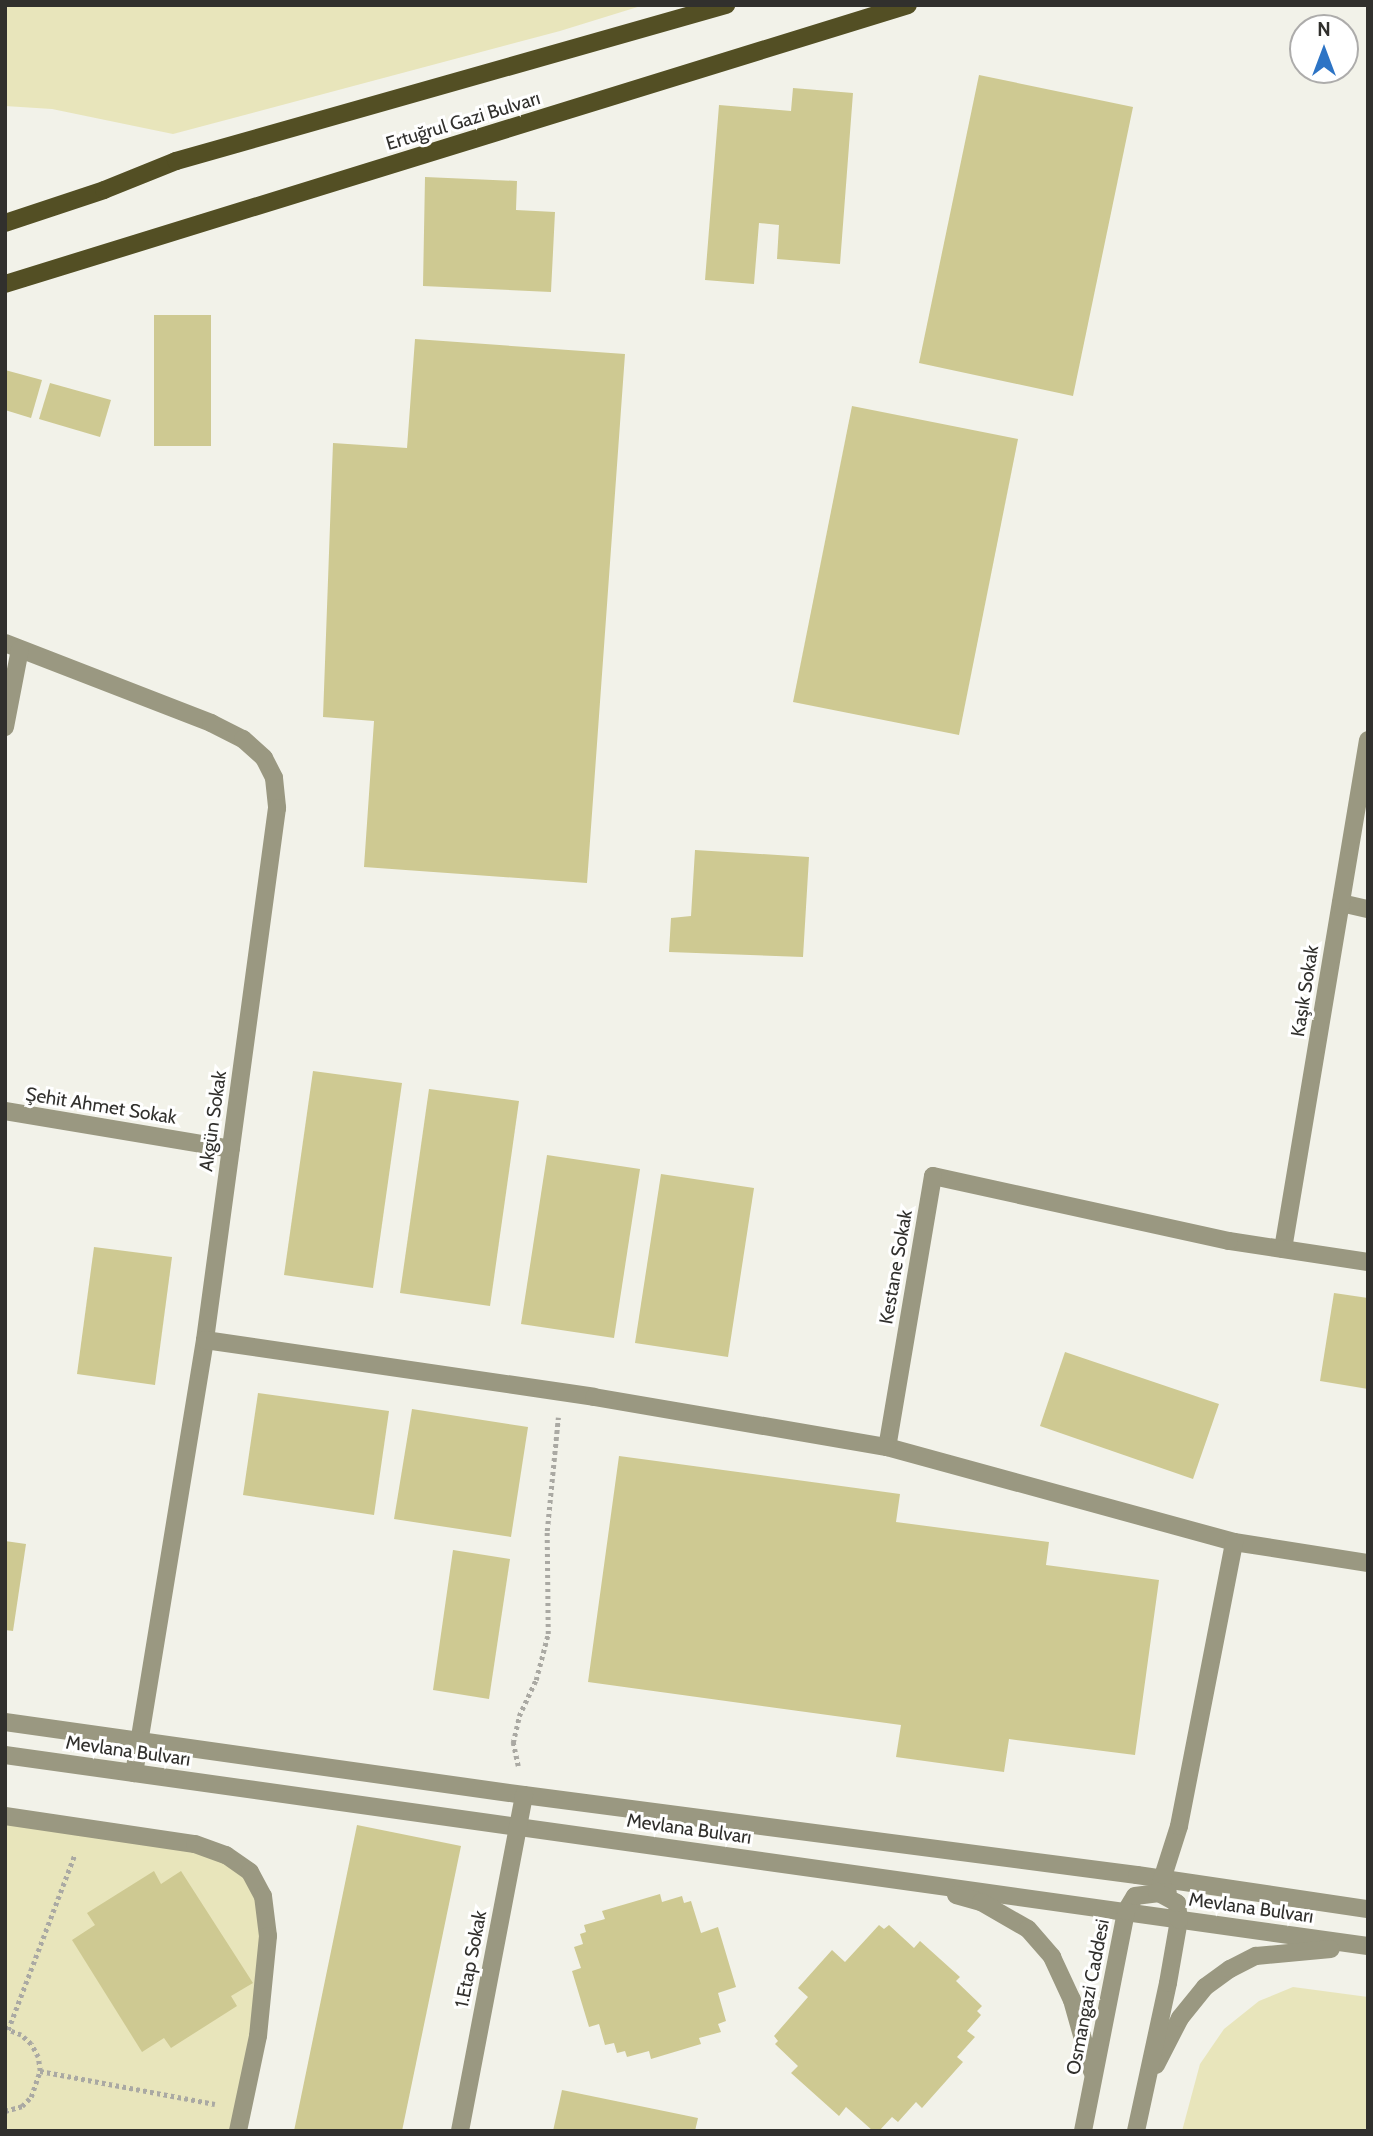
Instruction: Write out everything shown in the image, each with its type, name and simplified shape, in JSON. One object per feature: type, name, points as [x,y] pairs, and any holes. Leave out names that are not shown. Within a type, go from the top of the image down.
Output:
[{"type":"main road","name":"Ertuğrul Gazi Bulvarı","points":[[6,222],[104,190],[176,161],[726,5]]},
{"type":"main road","name":"Ertuğrul Gazi Bulvarı","points":[[5,284],[908,5]]},
{"type":"street","points":[[5,727],[13,646]]},
{"type":"street","name":"Akgün Sokak","points":[[13,646],[211,723],[250,746],[264,758],[274,778],[277,807],[205,1340],[134,1773]]},
{"type":"street","name":"Kaşık Sokak","points":[[1283,1249],[1368,740]]},
{"type":"street","points":[[1340,903],[1368,909]]},
{"type":"street","name":"Şehit Ahmet Sokak","points":[[5,1111],[230,1149]]},
{"type":"street","name":"Kestane Sokak","points":[[887,1447],[933,1176],[1229,1241],[1368,1262]]},
{"type":"street","points":[[205,1340],[560,1392],[887,1447],[1234,1542],[1368,1563]]},
{"type":"street","points":[[1136,2131],[1179,1920],[1177,1903],[1160,1885],[1179,1826],[1234,1542]]},
{"type":"street","name":"Mevlana Bulvarı","points":[[5,1722],[524,1795],[1094,1869],[1160,1885],[1238,1889],[1368,1909]]},
{"type":"street","name":"Mevlana Bulvarı","points":[[5,1755],[892,1877],[1368,1947]]},
{"type":"street","name":"1.Etap Sokak","points":[[460,2131],[524,1795]]},
{"type":"street","points":[[5,1816],[195,1844],[226,1855],[250,1872],[263,1896],[268,1936],[258,2036],[238,2131]]},
{"type":"street","points":[[892,1877],[981,1902],[1028,1929],[1052,1957],[1073,2000],[1094,2078]]},
{"type":"street","name":"Osmangazi Caddesi","points":[[1083,2131],[1126,1911],[1135,1896],[1160,1885]]},
{"type":"street","points":[[1144,2086],[1180,2018],[1205,1987],[1230,1969],[1256,1956],[1368,1947]]},
{"type":"path","points":[[524,1795],[513,1743],[519,1716],[536,1679],[548,1634],[547,1531],[560,1392]]},
{"type":"path","points":[[5,2111],[22,2106],[38,2084],[38,2057],[21,2035],[7,2030],[85,1828]]},
{"type":"path","points":[[40,2071],[243,2109]]},
{"type":"shaded area","points":[[5,5],[644,5],[560,31],[173,134],[52,109],[5,106]]},
{"type":"shaded area","points":[[5,1816],[195,1844],[250,1872],[268,1936],[238,2131],[5,2131]]},
{"type":"shaded area","points":[[1293,1987],[1368,1997],[1368,2131],[1182,2131],[1200,2064],[1224,2029],[1259,2001]]},
{"type":"building","points":[[979,75],[1133,107],[1073,396],[919,363]]},
{"type":"building","points":[[793,88],[853,93],[840,264],[777,259],[779,225],[759,223],[754,284],[705,280],[719,105],[791,111]]},
{"type":"building","points":[[425,177],[517,181],[516,210],[555,212],[551,292],[423,286]]},
{"type":"building","points":[[154,315],[211,315],[211,446],[154,446]]},
{"type":"building","points":[[415,339],[625,354],[587,883],[364,867],[374,721],[323,717],[333,443],[407,448]]},
{"type":"building","points":[[5,370],[42,380],[31,418],[5,410]]},
{"type":"building","points":[[50,383],[111,400],[100,437],[39,419]]},
{"type":"building","points":[[852,406],[1018,439],[959,735],[793,702]]},
{"type":"building","points":[[695,850],[809,857],[803,957],[669,952],[671,918],[691,916]]},
{"type":"building","points":[[313,1071],[402,1083],[373,1288],[284,1275]]},
{"type":"building","points":[[429,1089],[519,1101],[490,1306],[400,1293]]},
{"type":"building","points":[[547,1155],[640,1169],[614,1338],[521,1324]]},
{"type":"building","points":[[661,1174],[754,1188],[728,1357],[635,1343]]},
{"type":"building","points":[[94,1247],[172,1257],[155,1385],[77,1374]]},
{"type":"building","points":[[1334,1293],[1368,1298],[1368,1389],[1320,1381]]},
{"type":"building","points":[[1065,1352],[1219,1404],[1193,1479],[1040,1426]]},
{"type":"building","points":[[258,1393],[389,1411],[374,1515],[243,1495]]},
{"type":"building","points":[[412,1409],[528,1427],[511,1537],[394,1519]]},
{"type":"building","points":[[619,1456],[900,1494],[896,1522],[1049,1542],[1046,1565],[1159,1580],[1135,1755],[1009,1739],[1004,1772],[896,1757],[901,1725],[588,1682]]},
{"type":"building","points":[[5,1541],[26,1544],[13,1631],[5,1630]]},
{"type":"building","points":[[453,1550],[510,1559],[489,1699],[433,1690]]},
{"type":"building","points":[[357,1825],[461,1846],[402,2131],[294,2131]]},
{"type":"building","points":[[154,1871],[161,1884],[181,1871],[253,1983],[231,1996],[237,2006],[171,2048],[164,2038],[142,2052],[72,1940],[95,1925],[87,1913]]},
{"type":"building","points":[[660,1894],[662,1902],[682,1896],[684,1903],[691,1901],[701,1933],[718,1927],[736,1987],[718,1993],[726,2021],[718,2024],[721,2032],[699,2038],[701,2044],[651,2059],[649,2051],[627,2057],[625,2051],[617,2053],[614,2043],[605,2045],[599,2024],[589,2027],[572,1971],[581,1968],[574,1947],[583,1944],[580,1934],[586,1932],[584,1925],[605,1919],[602,1911]]},
{"type":"building","points":[[879,1925],[884,1929],[889,1925],[914,1948],[920,1941],[960,1977],[956,1981],[982,2006],[977,2011],[981,2015],[967,2031],[975,2037],[957,2057],[963,2062],[922,2108],[916,2102],[898,2122],[892,2117],[879,2131],[873,2131],[846,2107],[839,2116],[791,2073],[798,2066],[775,2044],[778,2041],[774,2036],[808,1997],[798,1988],[832,1950],[845,1962]]},
{"type":"building","points":[[562,2090],[698,2118],[695,2131],[553,2131]]}]
